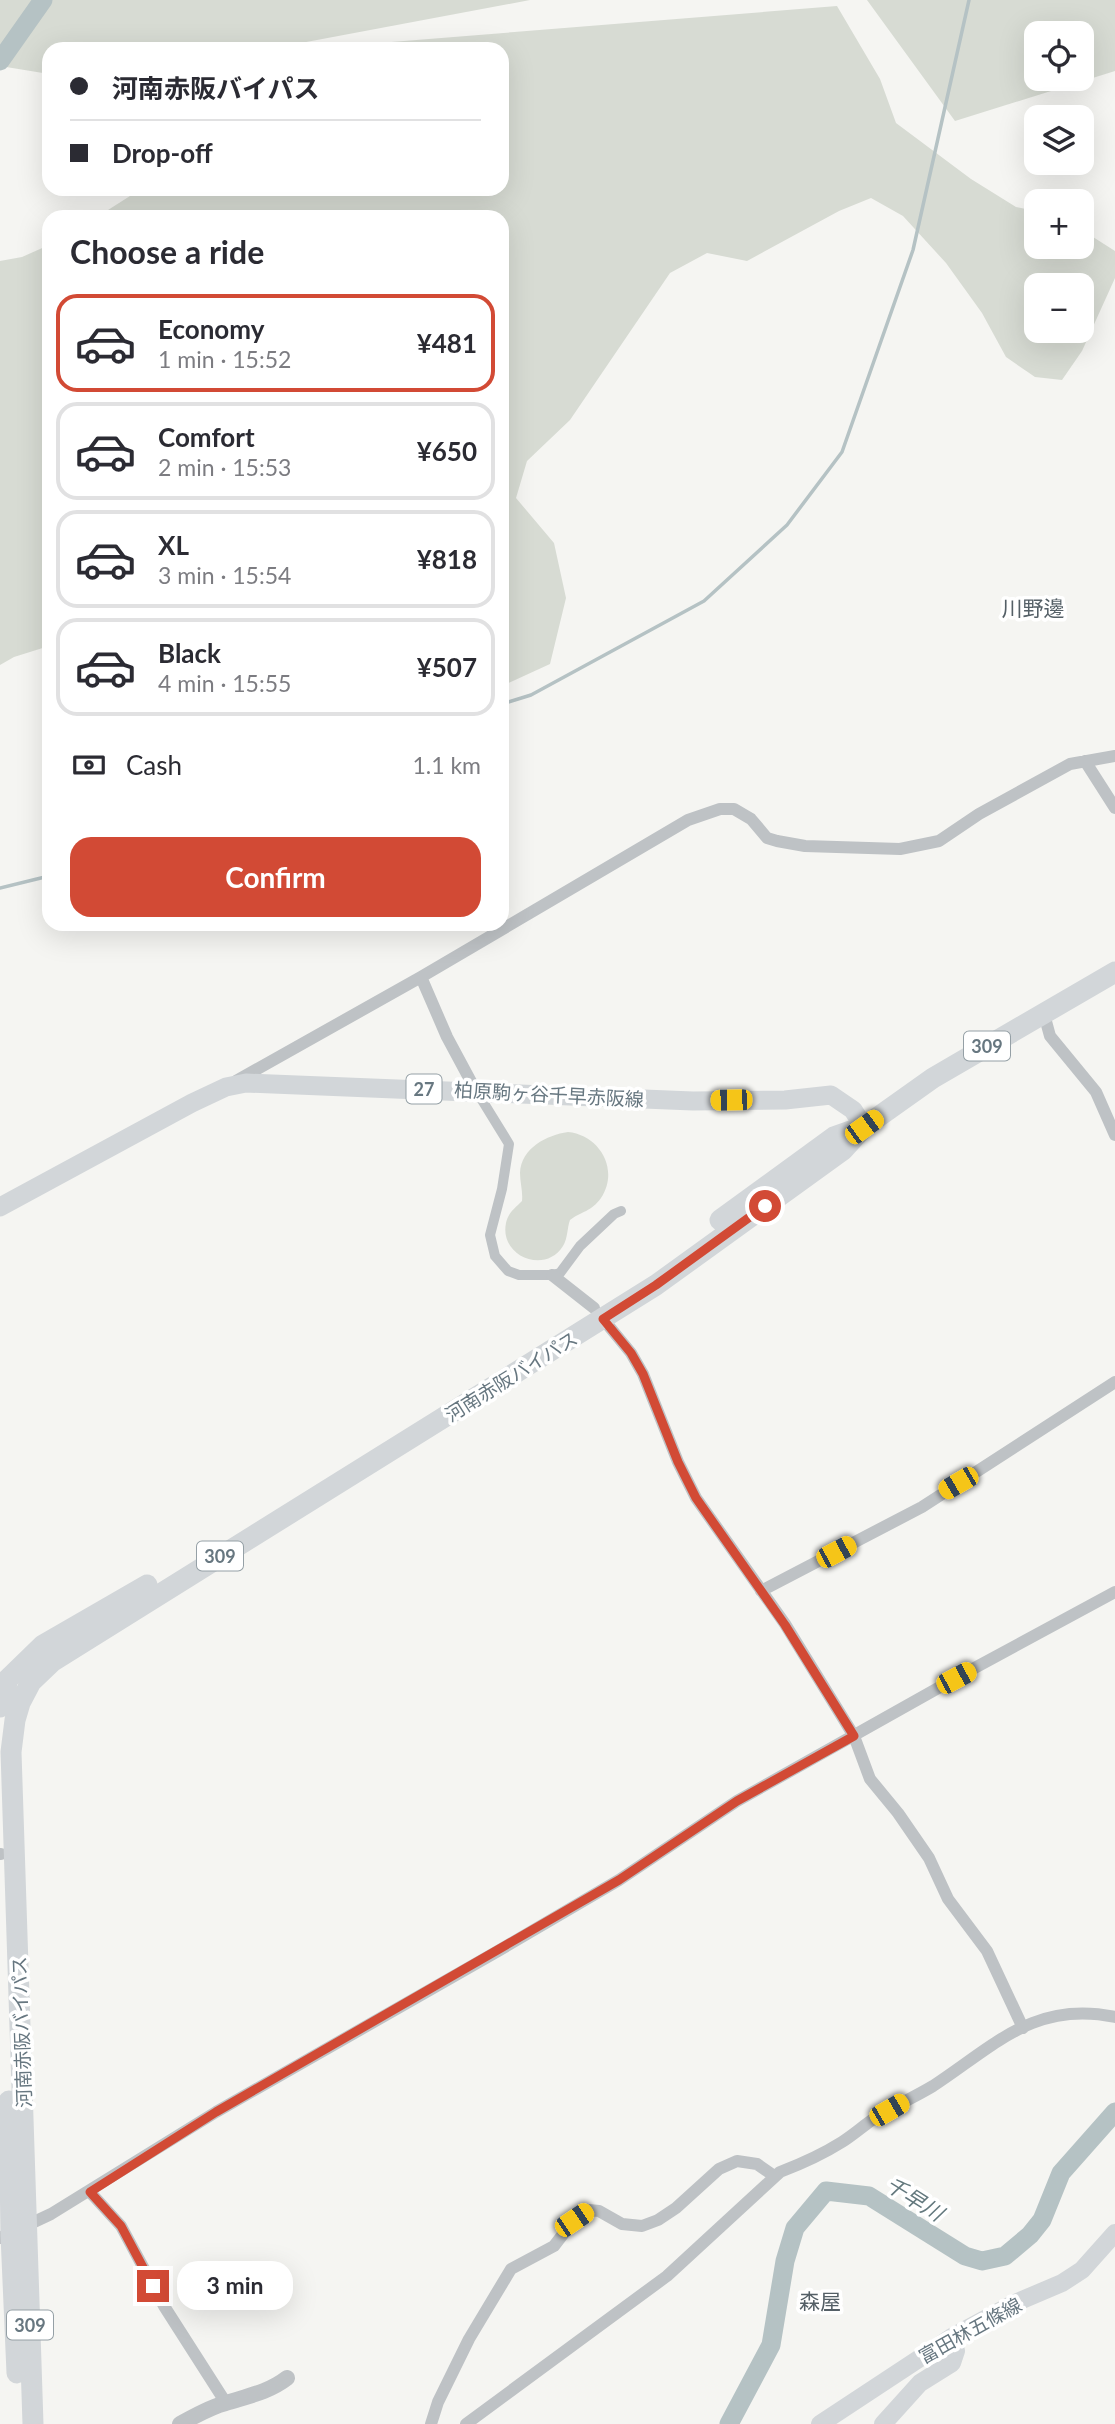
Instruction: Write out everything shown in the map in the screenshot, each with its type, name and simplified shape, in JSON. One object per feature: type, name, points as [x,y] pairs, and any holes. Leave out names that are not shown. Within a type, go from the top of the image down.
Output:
[{"type":"highway","name":"309","points":[[864,1127],[933,1078],[1115,972]]},
{"type":"highway","name":"河南赤阪バイパス","points":[[33,2424],[13,2233],[11,1752],[15,1720],[31,1682],[53,1661],[598,1314],[654,1268],[834,1137],[864,1127]]},
{"type":"highway","name":"河南赤阪バイパス","points":[[0,1707],[4,1674],[43,1645],[598,1314]]},
{"type":"highway","name":"河南赤阪バイパス","points":[[0,1838],[8,2014],[19,2424]]},
{"type":"main road","name":"柏原駒ヶ谷千早赤阪線","points":[[0,1208],[192,1103],[226,1087],[261,1082],[693,1101],[786,1100],[831,1096],[853,1110],[864,1127]]},
{"type":"main road","name":"富田林五條線","points":[[820,2424],[952,2337],[1062,2283],[1082,2270],[1115,2233]]},
{"type":"main road","points":[[883,2424],[920,2383],[952,2363],[957,2351],[952,2337]]},
{"type":"street","points":[[509,925],[688,820],[720,808],[734,809],[751,819],[767,838],[777,841],[804,846],[900,849],[939,841],[979,814],[1070,764],[1115,756]]},
{"type":"street","points":[[1085,761],[1115,807]]},
{"type":"street","points":[[226,1087],[498,931]]},
{"type":"street","points":[[421,976],[447,1037],[509,1144],[499,1201],[490,1229],[492,1251],[502,1266],[515,1275],[552,1275],[564,1270],[580,1246],[614,1214],[621,1211]]},
{"type":"street","points":[[1044,1014],[1050,1037],[1096,1092],[1115,1135]]},
{"type":"street","points":[[552,1275],[598,1314],[624,1343],[643,1374],[678,1462],[696,1498],[761,1591],[854,1736],[870,1779],[929,1858],[948,1899],[987,1951],[1023,2028]]},
{"type":"street","points":[[761,1591],[922,1507],[1115,1382]]},
{"type":"street","points":[[13,2233],[90,2192],[216,2112],[619,1880],[737,1801],[1115,1592]]},
{"type":"street","points":[[4,1674],[25,1693]]},
{"type":"street","points":[[466,2424],[667,2276],[774,2176],[842,2142],[872,2120],[932,2086],[982,2049],[1023,2028],[1056,2014],[1115,2017]]},
{"type":"street","points":[[431,2424],[469,2339],[512,2269],[554,2246],[574,2220],[589,2210],[599,2211],[622,2224],[642,2226],[658,2220],[676,2208],[719,2169],[737,2161],[757,2164],[774,2176]]},
{"type":"street","points":[[90,2192],[121,2226],[164,2306],[226,2403]]},
{"type":"street","points":[[180,2424],[200,2413],[247,2398],[287,2378]]},
{"type":"shaded area","points":[[0,0],[530,0],[306,42],[42,42],[42,73],[0,66]]},
{"type":"shaded area","points":[[867,0],[1115,0],[1115,71],[1094,78],[1094,21],[1024,21],[1024,91],[1051,91],[955,121]]},
{"type":"shaded area","points":[[837,6],[880,79],[896,123],[971,179],[1016,207],[1024,209],[1024,259],[1094,259],[1094,238],[1115,251],[1115,278],[1094,324],[1094,273],[1024,273],[1024,343],[1086,343],[1062,380],[1035,377],[1006,357],[982,313],[946,263],[903,216],[871,198],[839,211],[747,261],[707,253],[670,273],[570,420],[527,461],[516,498],[554,543],[566,598],[550,664],[509,683],[509,210],[108,210],[130,196],[509,196],[509,42],[391,42]]},
{"type":"shaded area","points":[[42,248],[42,648],[14,657],[0,665],[0,261],[22,257]]},
{"type":"shaded area","points":[[568,1132],[589,1140],[603,1155],[607,1165],[606,1187],[594,1206],[570,1220],[565,1243],[555,1255],[546,1259],[525,1258],[509,1245],[506,1235],[508,1216],[522,1201],[521,1164],[536,1144]]},
{"type":"waterway","points":[[0,61],[43,0]]},
{"type":"waterway","points":[[509,702],[531,695],[704,601],[787,525],[842,452],[913,250],[969,0]]},
{"type":"waterway","points":[[0,888],[42,878]]},
{"type":"waterway","name":"千早川","points":[[729,2424],[771,2345],[785,2261],[795,2228],[826,2191],[869,2196],[965,2256],[982,2261],[1005,2256],[1030,2235],[1042,2220],[1061,2173],[1115,2112]]},
{"type":"district","name":"川野邊","points":[[1033,607]]},
{"type":"district","name":"森屋","points":[[820,2300]]},
{"type":"route","points":[[153,2286],[121,2226],[90,2192],[216,2112],[619,1880],[737,1801],[854,1736],[785,1625],[696,1498],[678,1462],[643,1374],[631,1353],[603,1319],[656,1285],[765,1206]]}]
